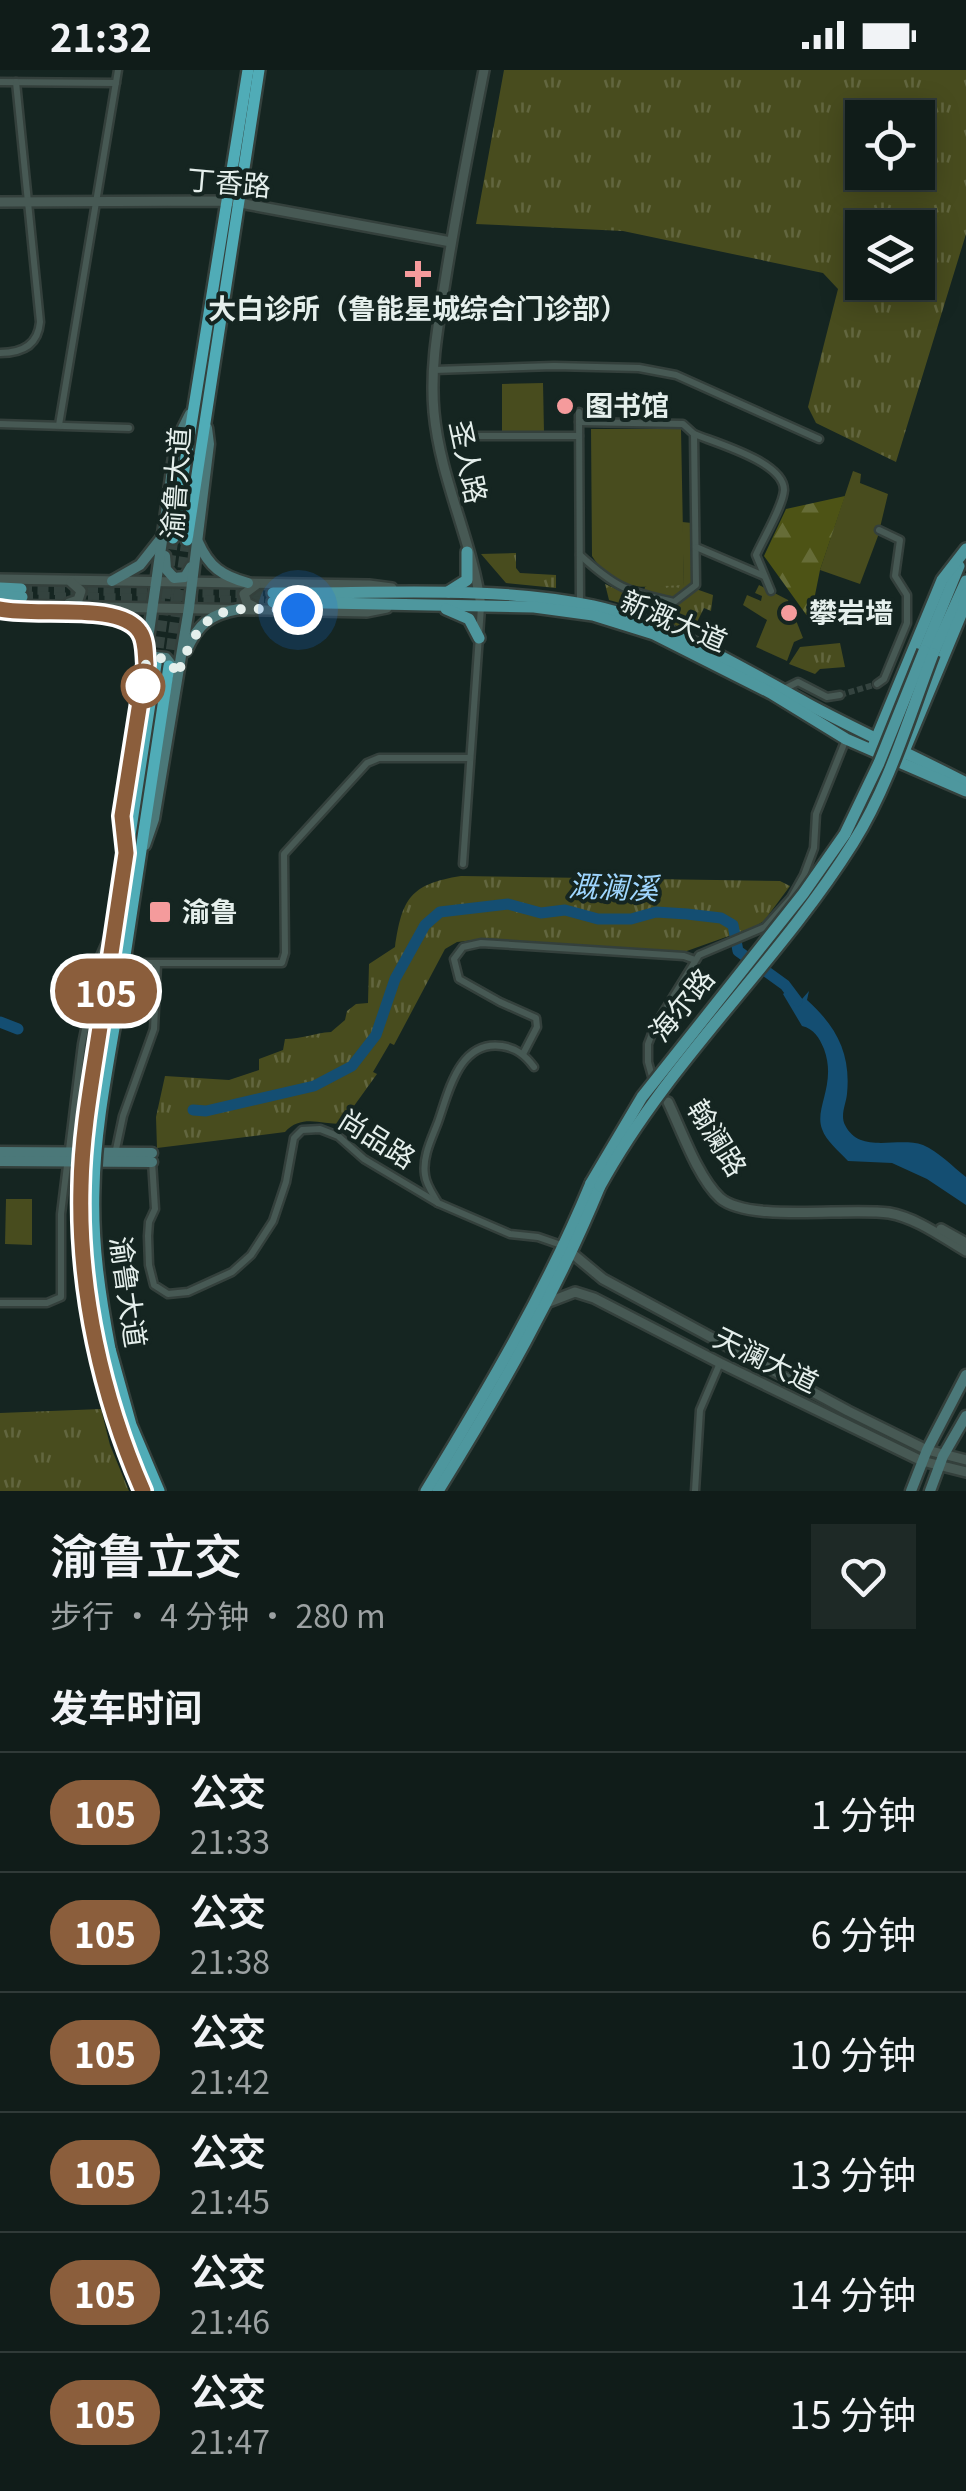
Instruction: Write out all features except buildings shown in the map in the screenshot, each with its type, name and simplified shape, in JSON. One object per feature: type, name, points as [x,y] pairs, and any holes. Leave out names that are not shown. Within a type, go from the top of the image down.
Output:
[{"type":"highway","name":"渝鲁大道","points":[[234,202],[248,70]]},
{"type":"highway","name":"渝鲁大道","points":[[180,539],[234,202],[260,70]]},
{"type":"highway","name":"渝鲁大道","points":[[143,1491],[120,1430],[104,1351],[94,1188],[116,921],[162,667]]},
{"type":"highway","name":"渝鲁大道","points":[[107,1027],[124,963],[141,855],[162,667]]},
{"type":"highway","name":"渝鲁大道","points":[[104,1351],[159,1491]]},
{"type":"main road","name":"渝鲁大道","points":[[162,667],[154,607],[157,582],[180,539],[210,444],[199,409]]},
{"type":"main road","name":"渝鲁大道","points":[[162,667],[189,608],[195,560],[180,539]]},
{"type":"main road","points":[[180,539],[169,575],[185,576],[195,560]]},
{"type":"main road","points":[[112,581],[180,539]]},
{"type":"main road","points":[[180,539],[221,574],[248,583]]},
{"type":"main road","points":[[874,744],[942,580],[966,549]]},
{"type":"main road","name":"海尔路","points":[[929,652],[966,549]]},
{"type":"main road","points":[[442,594],[466,580],[467,552]]},
{"type":"main road","name":"海尔路","points":[[438,1491],[549,1302],[596,1184],[642,1097],[824,867],[845,834],[966,581]]},
{"type":"main road","points":[[0,588],[22,593],[0,596]]},
{"type":"main road","name":"新溉大道","points":[[268,597],[408,605],[442,594],[593,616],[654,634],[770,692],[846,739],[874,744]]},
{"type":"main road","points":[[901,757],[963,610],[966,594]]},
{"type":"main road","name":"新溉大道","points":[[268,597],[480,601],[535,597],[580,604],[656,626],[901,757]]},
{"type":"main road","points":[[428,600],[466,617],[478,638]]},
{"type":"main road","points":[[79,606],[116,614],[136,626],[162,667],[191,640],[204,621],[239,609]]},
{"type":"main road","points":[[901,757],[966,782]]},
{"type":"main road","points":[[901,757],[966,791]]},
{"type":"main road","points":[[0,1152],[152,1158]]},
{"type":"main road","points":[[0,1161],[114,1154],[152,1158]]},
{"type":"main road","name":"海尔路","points":[[426,1491],[568,1250]]},
{"type":"main road","points":[[910,1491],[966,1376]]},
{"type":"main road","points":[[930,1491],[940,1461],[966,1416]]},
{"type":"street","points":[[59,425],[118,70]]},
{"type":"street","name":"圣人路","points":[[463,864],[480,601],[449,490],[434,416],[433,370],[451,242],[484,70]]},
{"type":"street","points":[[0,82],[116,83]]},
{"type":"street","points":[[0,353],[21,351],[40,332],[16,82]]},
{"type":"street","name":"丁香路","points":[[0,202],[234,202],[451,242]]},
{"type":"street","points":[[433,370],[640,368],[676,375],[819,439]]},
{"type":"street","points":[[579,412],[580,604]]},
{"type":"street","points":[[580,422],[683,424],[694,434],[764,463],[782,479],[784,493],[756,555],[770,591]]},
{"type":"street","points":[[0,424],[129,428]]},
{"type":"street","points":[[580,555],[611,583],[634,594],[674,602],[696,585],[694,434]]},
{"type":"street","points":[[468,436],[580,436]]},
{"type":"street","points":[[877,684],[884,680],[907,623],[906,595],[895,576],[900,540],[880,530]]},
{"type":"street","points":[[696,548],[765,577]]},
{"type":"street","points":[[580,572],[599,572]]},
{"type":"street","name":"新溉大道","points":[[0,578],[248,583],[268,597]]},
{"type":"street","points":[[57,606],[72,603],[81,595],[80,586],[63,580]]},
{"type":"street","name":"新溉大道","points":[[0,605],[239,609],[268,597]]},
{"type":"street","points":[[782,690],[798,682],[826,697],[840,695]]},
{"type":"street","points":[[668,1102],[654,1082],[648,1062],[648,1044],[655,1026],[695,960],[711,948],[747,936],[772,920],[804,876],[814,848],[816,814],[846,739]]},
{"type":"street","points":[[124,963],[282,963],[284,854],[355,776],[367,763],[379,758],[470,758]]},
{"type":"street","points":[[0,1303],[46,1303],[61,1298],[60,1214],[67,1157],[93,986],[100,956],[116,921]]},
{"type":"street","points":[[523,1054],[538,1026],[536,1018],[459,978],[454,959],[463,947],[480,942],[684,956],[695,960]]},
{"type":"street","points":[[114,1154],[122,1116],[154,1029],[157,964]]},
{"type":"street","points":[[534,1067],[523,1054],[490,1046],[477,1050],[458,1068],[425,1163],[427,1183],[438,1203],[510,1234],[538,1237],[568,1250]]},
{"type":"street","name":"翰澜路","points":[[668,1102],[708,1182],[728,1203],[761,1211],[891,1214],[966,1247]]},
{"type":"street","name":"尚品路","points":[[152,1158],[155,1209],[149,1222],[149,1265],[154,1285],[168,1294],[188,1292],[224,1276],[261,1244],[286,1182],[294,1138],[302,1130],[320,1129],[338,1136],[364,1159],[438,1203]]},
{"type":"street","name":"天澜大道","points":[[568,1250],[604,1279],[925,1455]]},
{"type":"street","points":[[549,1302],[575,1292],[594,1298],[594,1286],[604,1279]]},
{"type":"street","name":"天澜大道","points":[[594,1298],[720,1363],[966,1472]]},
{"type":"street","points":[[695,1491],[700,1410],[720,1363]]},
{"type":"street","name":"天澜大道","points":[[940,1461],[966,1460]]},
{"type":"green space","points":[[504,70],[966,70],[966,234],[896,462],[816,423],[808,407],[838,289],[823,273],[623,231],[476,224]]},
{"type":"green space","points":[[543,383],[544,432],[502,432],[502,384]]},
{"type":"green space","points":[[591,429],[681,429],[684,586],[632,586],[611,577],[592,556]]},
{"type":"green space","points":[[853,471],[861,474],[860,483],[888,494],[860,584],[820,570]]},
{"type":"green space","points":[[845,496],[820,570],[810,620],[764,556],[786,509]]},
{"type":"green space","points":[[682,522],[692,523],[693,584],[674,597],[636,593],[623,586],[644,591],[645,587],[684,585]]},
{"type":"green space","points":[[516,553],[520,573],[556,575],[556,588],[506,583],[481,554]]},
{"type":"green space","points":[[605,584],[634,597],[676,605],[696,589],[713,595],[711,611],[704,608],[691,634],[650,611],[609,600]]},
{"type":"green space","points":[[759,585],[788,600],[803,638],[794,642],[787,661],[756,647],[767,620],[743,605],[747,595],[761,601],[762,596],[755,593]]},
{"type":"green space","points":[[840,643],[845,667],[820,669],[815,674],[789,664],[800,647]]},
{"type":"green space","points":[[461,876],[780,881],[790,886],[764,921],[684,952],[483,939],[457,942],[445,949],[394,1045],[390,1043],[373,1072],[377,1074],[341,1124],[304,1122],[285,1132],[157,1148],[156,1117],[165,1076],[229,1080],[259,1070],[259,1059],[283,1050],[285,1039],[331,1032],[345,1020],[347,1011],[356,1004],[368,1003],[369,964],[395,947],[401,917],[412,896],[430,884]]},
{"type":"green space","points":[[6,1199],[32,1199],[32,1245],[5,1244]]},
{"type":"green space","points":[[101,1409],[110,1445],[129,1491],[0,1491],[0,1413]]},
{"type":"water","points":[[791,987],[802,999],[809,991],[807,1000],[840,1042],[848,1080],[843,1117],[852,1134],[869,1142],[913,1143],[934,1151],[966,1177],[966,1205],[927,1179],[892,1163],[848,1161],[830,1142],[820,1121],[828,1073],[824,1049],[818,1037],[802,1026],[783,994]]},
{"type":"waterway","name":"溉澜溪","points":[[193,1110],[206,1111],[314,1086],[352,1066],[376,1035],[395,979],[425,925],[440,912],[508,904],[541,913],[565,910],[598,919],[631,919],[656,912],[721,918],[733,925],[738,951],[785,985],[797,1001]]},
{"type":"waterway","name":"溉澜溪","points":[[0,1022],[18,1029]]},
{"type":"tunnel","points":[[156,664],[173,538]]},
{"type":"tunnel","points":[[169,666],[187,540]]},
{"type":"tunnel","points":[[21,589],[273,593]]},
{"type":"tunnel","points":[[22,597],[273,602]]},
{"type":"tunnel","points":[[840,695],[877,684]]},
{"type":"bus line","name":"105","points":[[0,609],[20,613],[116,614],[136,626],[144,644],[146,664],[122,816],[126,853],[86,1116],[81,1190],[86,1286],[98,1352],[120,1430],[143,1491]]},
{"type":"place","name":"大白诊所（鲁能星城综合门诊部）","points":[[418,274]]},
{"type":"place","name":"图书馆","points":[[565,406]]},
{"type":"place","name":"攀岩墙","points":[[789,613]]},
{"type":"place","name":"渝鲁","points":[[160,912]]},
{"type":"route","points":[[143,686],[140,702],[146,664],[152,658],[171,661],[177,676],[194,634],[216,614],[239,609],[298,610]]}]
